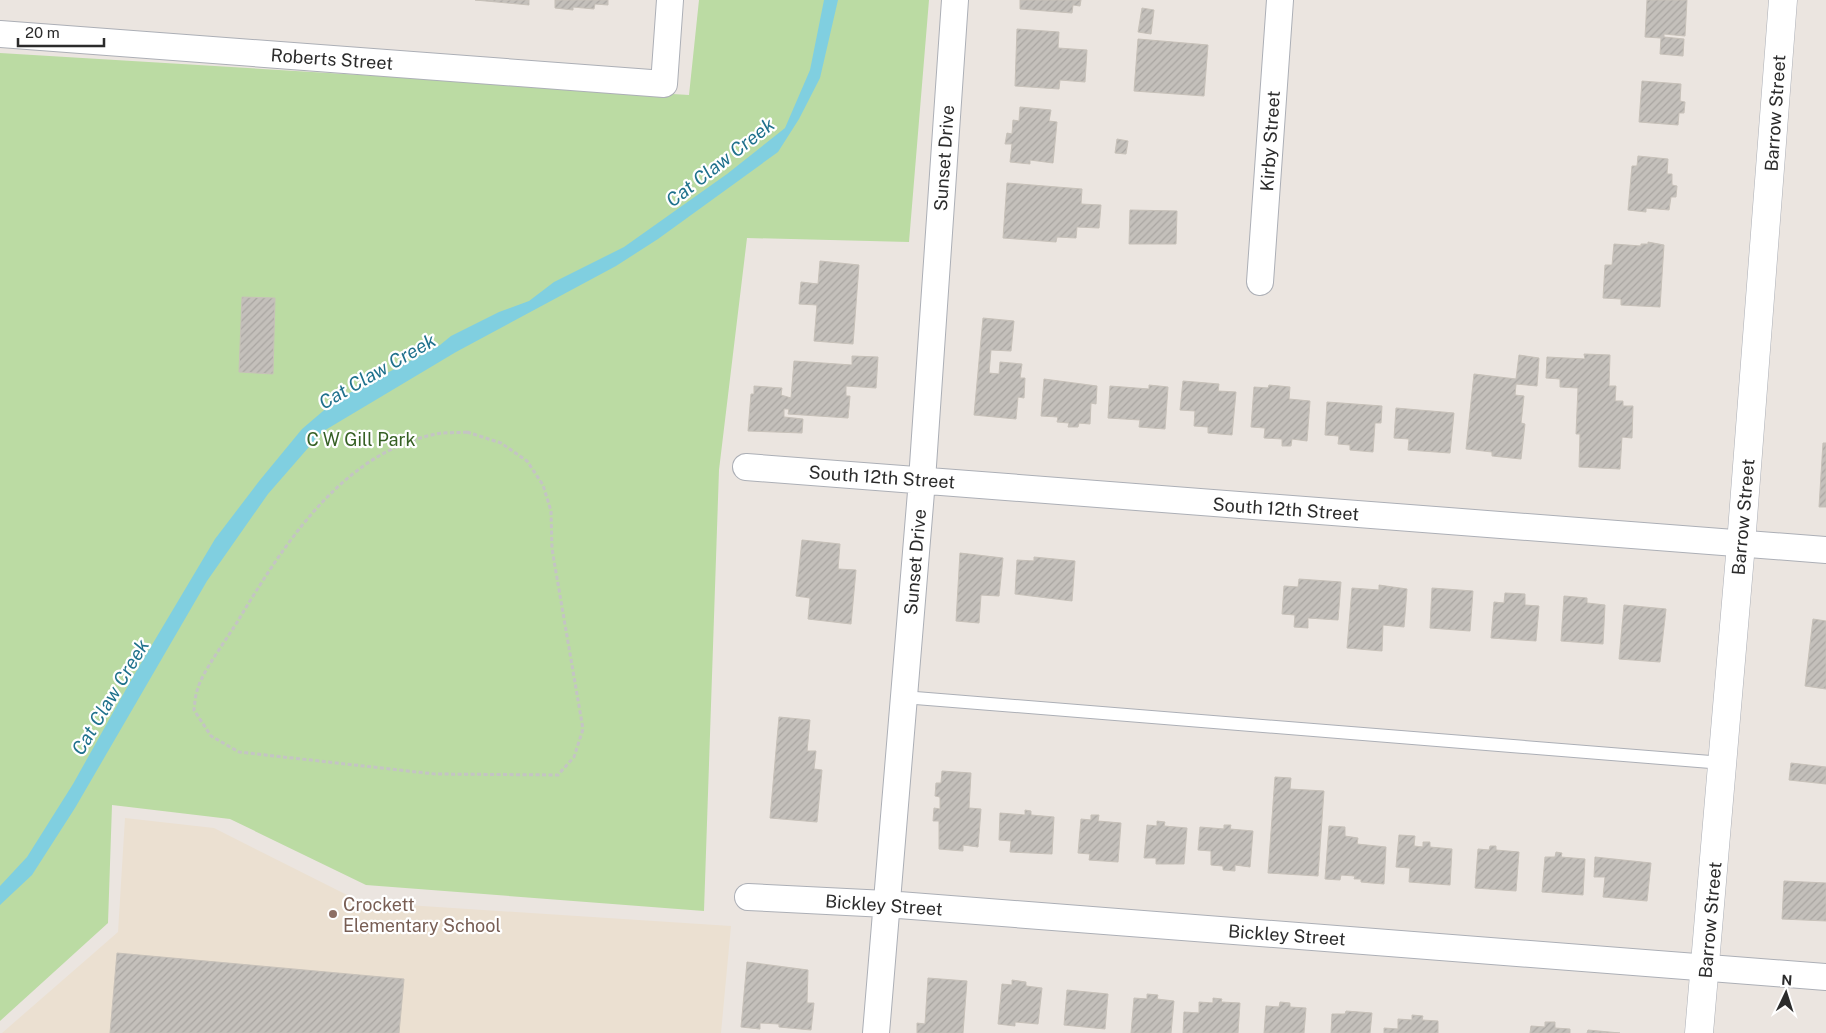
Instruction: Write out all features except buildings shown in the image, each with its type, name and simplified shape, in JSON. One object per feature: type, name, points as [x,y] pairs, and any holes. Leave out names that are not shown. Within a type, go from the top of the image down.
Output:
[{"type":"main road","name":"Barrow Street","points":[[1700,1033],[1741,544],[1783,0]]},
{"type":"street","name":"Roberts Street","points":[[0,34],[664,84],[670,0]]},
{"type":"street","name":"Sunset Drive","points":[[876,1033],[922,480],[955,0]]},
{"type":"street","name":"Kirby Street","points":[[1260,282],[1280,0]]},
{"type":"street","name":"South 12th Street","points":[[746,467],[1826,550]]},
{"type":"street","name":"Bickley Street","points":[[748,897],[886,904],[1826,978]]},
{"type":"lane","points":[[903,697],[1722,763]]},
{"type":"path","points":[[467,432],[501,443],[527,461],[543,485],[551,511],[552,549],[583,729],[574,757],[558,775],[435,774],[239,752],[211,736],[194,710],[198,687],[259,587],[298,530],[336,486],[374,460],[409,442],[437,434],[467,432]]},
{"type":"shaded area","name":"Crockett Elementary School","points":[[125,818],[214,828],[361,902],[731,926],[721,1033],[2,1033],[118,932]]},
{"type":"green space","name":"C W Gill Park","points":[[699,0],[929,0],[909,242],[747,238],[719,470],[704,911],[366,885],[230,819],[112,805],[108,923],[0,1021],[0,53],[689,95]]},
{"type":"water","points":[[824,0],[838,0],[820,78],[799,119],[778,152],[658,239],[616,266],[456,352],[322,432],[268,494],[207,581],[75,808],[32,875],[0,905],[0,886],[27,857],[73,784],[134,675],[215,539],[302,429],[336,400],[440,345],[451,336],[499,312],[529,301],[554,282],[624,247],[727,174],[785,128],[810,70]]},
{"type":"place","name":"Crockett Elementary School","points":[[333,914]]},
{"type":"water label","name":"Cat Claw Creek","points":[[720,162]]},
{"type":"water label","name":"Cat Claw Creek","points":[[377,371]]},
{"type":"water label","name":"Cat Claw Creek","points":[[110,697]]}]
